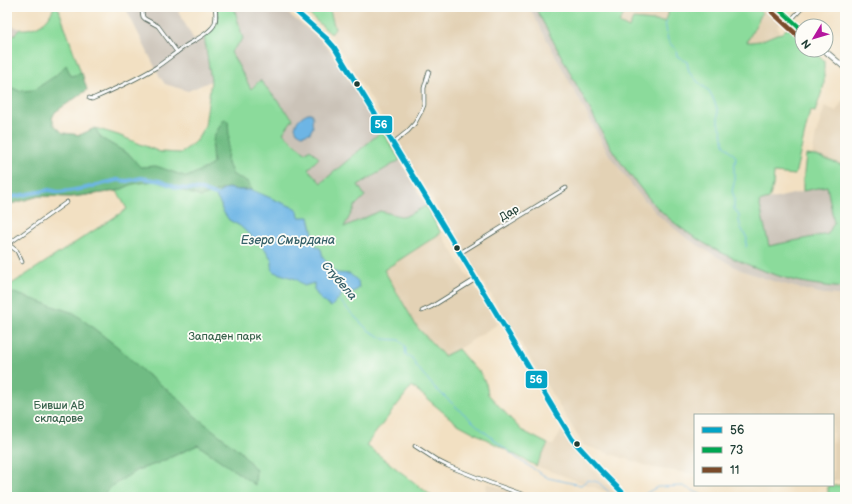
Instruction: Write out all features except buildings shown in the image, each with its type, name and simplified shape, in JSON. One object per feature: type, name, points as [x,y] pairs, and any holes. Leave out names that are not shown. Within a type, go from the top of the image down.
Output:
[{"type":"street","points":[[141,7],[143,17],[158,26],[177,52]]},
{"type":"street","points":[[90,98],[92,99],[116,89],[156,67],[211,28],[216,18],[215,7]]},
{"type":"street","points":[[291,7],[334,46],[572,439],[627,497]]},
{"type":"street","points":[[777,7],[794,23]]},
{"type":"street","points":[[791,20],[803,7]]},
{"type":"street","points":[[833,58],[845,68]]},
{"type":"street","points":[[393,143],[408,131],[415,123],[422,110],[424,105],[424,88],[429,71]]},
{"type":"street","name":"Дар","points":[[460,253],[566,188]]},
{"type":"street","points":[[22,262],[17,252],[8,245],[66,202]]},
{"type":"street","points":[[422,311],[476,279]]},
{"type":"street","points":[[415,446],[448,466],[530,497]]},
{"type":"shaded area","points":[[125,7],[178,7],[178,11],[194,40],[204,36],[211,81],[188,91],[165,84],[160,77]]},
{"type":"shaded area","points":[[234,7],[280,7],[320,39],[331,52],[382,131],[321,183],[307,169],[319,158],[305,153],[283,133],[293,119],[260,81],[251,89],[231,52],[243,39]]},
{"type":"shaded area","points":[[329,7],[529,7],[609,155],[637,192],[659,216],[686,238],[740,270],[805,290],[823,294],[845,296],[845,480],[834,480],[834,414],[694,414],[694,474],[653,468],[583,445],[331,34],[335,29]]},
{"type":"shaded area","points":[[529,7],[535,7],[613,151],[640,187],[669,218],[690,234],[743,263],[780,276],[845,288],[845,296],[823,294],[805,290],[740,270],[686,238],[659,216],[637,192],[609,155]]},
{"type":"shaded area","points":[[624,7],[669,7],[665,22],[633,19],[629,29],[619,23],[626,10]]},
{"type":"shaded area","points":[[756,7],[769,7],[784,20],[777,27],[780,30],[777,34],[760,41],[747,42],[762,13]]},
{"type":"shaded area","points":[[7,23],[20,29],[7,42]]},
{"type":"shaded area","points":[[845,97],[845,166],[812,156],[816,134],[825,106],[836,111]]},
{"type":"shaded area","points":[[400,160],[426,206],[404,217],[380,211],[344,228],[355,206],[365,196],[358,185]]},
{"type":"shaded area","points":[[827,186],[834,223],[829,234],[769,246],[759,202]]},
{"type":"shaded area","points":[[441,233],[498,324],[444,357],[417,327],[384,270]]},
{"type":"shaded area","points":[[563,429],[571,445],[578,454],[618,496],[536,466],[548,444],[553,445]]},
{"type":"shaded area","points":[[487,483],[526,497],[484,497]]},
{"type":"green space","name":"Западен парк","points":[[54,7],[58,7],[87,90],[55,112],[52,118],[54,125],[63,133],[80,135],[95,128],[118,135],[160,152],[181,153],[197,140],[205,126],[211,81],[204,36],[212,30],[216,24],[216,7],[234,7],[243,39],[231,52],[251,89],[260,80],[293,119],[283,133],[305,153],[310,149],[319,158],[308,169],[321,183],[382,131],[400,160],[358,185],[365,196],[355,206],[344,227],[380,211],[404,217],[426,206],[441,233],[384,270],[417,327],[444,356],[458,349],[474,368],[479,371],[486,384],[488,394],[521,430],[548,444],[536,466],[456,423],[412,386],[366,445],[433,497],[7,497],[7,287],[127,209],[117,191],[71,197],[39,196],[7,205],[7,42],[20,29],[31,28],[42,24],[48,18]]},
{"type":"green space","points":[[301,7],[329,7],[335,29],[331,34]]},
{"type":"green space","points":[[535,7],[624,7],[626,10],[619,23],[629,28],[633,19],[665,22],[669,7],[756,7],[762,13],[747,42],[760,41],[782,33],[788,27],[794,33],[794,58],[822,58],[824,60],[824,85],[815,112],[810,111],[795,175],[774,173],[773,186],[769,199],[759,202],[769,246],[828,234],[834,223],[827,186],[803,191],[806,155],[817,156],[845,166],[845,288],[795,281],[762,270],[711,247],[679,227],[652,202],[642,190],[613,151]]},
{"type":"green space","points":[[66,65],[71,76],[82,73],[87,90],[55,112],[52,118],[54,125],[63,133],[80,135],[95,128],[101,138],[130,155],[140,167],[156,166],[187,177],[213,164],[212,150],[214,136],[224,119],[228,121],[229,136],[227,161],[233,175],[248,182],[252,190],[227,188],[201,197],[155,181],[133,184],[117,191],[71,197],[39,196],[7,205],[7,85],[19,91],[34,90],[55,76]]},
{"type":"green space","name":"Бивши АВ складове","points":[[14,293],[74,313],[119,348],[145,373],[177,397],[195,416],[241,452],[256,470],[255,485],[198,445],[156,464],[137,470],[109,488],[102,497],[7,497],[7,296]]},
{"type":"green space","points":[[845,485],[845,497],[828,497],[828,486]]},
{"type":"water","points":[[308,113],[311,113],[313,117],[313,127],[310,133],[302,135],[297,132],[295,127],[300,118]]},
{"type":"water","name":"Езеро Смърдана","points":[[227,188],[252,190],[295,208],[298,211],[299,217],[309,217],[316,246],[321,249],[323,257],[331,269],[337,273],[350,274],[358,281],[359,288],[354,292],[346,290],[331,307],[321,300],[314,290],[314,283],[304,286],[296,279],[274,272],[272,269],[272,260],[265,249],[240,226],[229,220],[222,210],[221,205],[215,195]]},
{"type":"waterway","points":[[667,22],[665,24],[668,41],[676,49],[677,56],[687,62],[689,72],[709,91],[712,96],[718,111],[718,123],[722,131],[724,144],[736,157],[732,191],[734,196],[734,209],[739,215],[741,228],[747,238],[746,247]]},
{"type":"waterway","name":"Стубела","points":[[7,198],[49,190],[58,192],[69,191],[117,180],[127,181],[141,178],[160,181],[178,188],[202,190],[215,195]]},
{"type":"waterway","name":"Стубела","points":[[338,298],[368,330],[384,339],[399,340],[405,346],[406,355],[412,358],[417,367],[435,388],[481,429],[518,459],[548,478],[581,485],[588,480],[598,482],[609,492]]},
{"type":"waterway","name":"Стубела","points":[[645,494],[657,487],[683,486],[706,497]]},
{"type":"waterway","name":"Стубела","points":[[738,497],[741,494],[750,497]]},
{"type":"transit line","name":"56","points":[[291,7],[334,47],[572,439],[627,497]]},
{"type":"transit line","name":"73","points":[[777,7],[794,23]]},
{"type":"transit line","name":"11","points":[[772,12],[794,32]]}]
